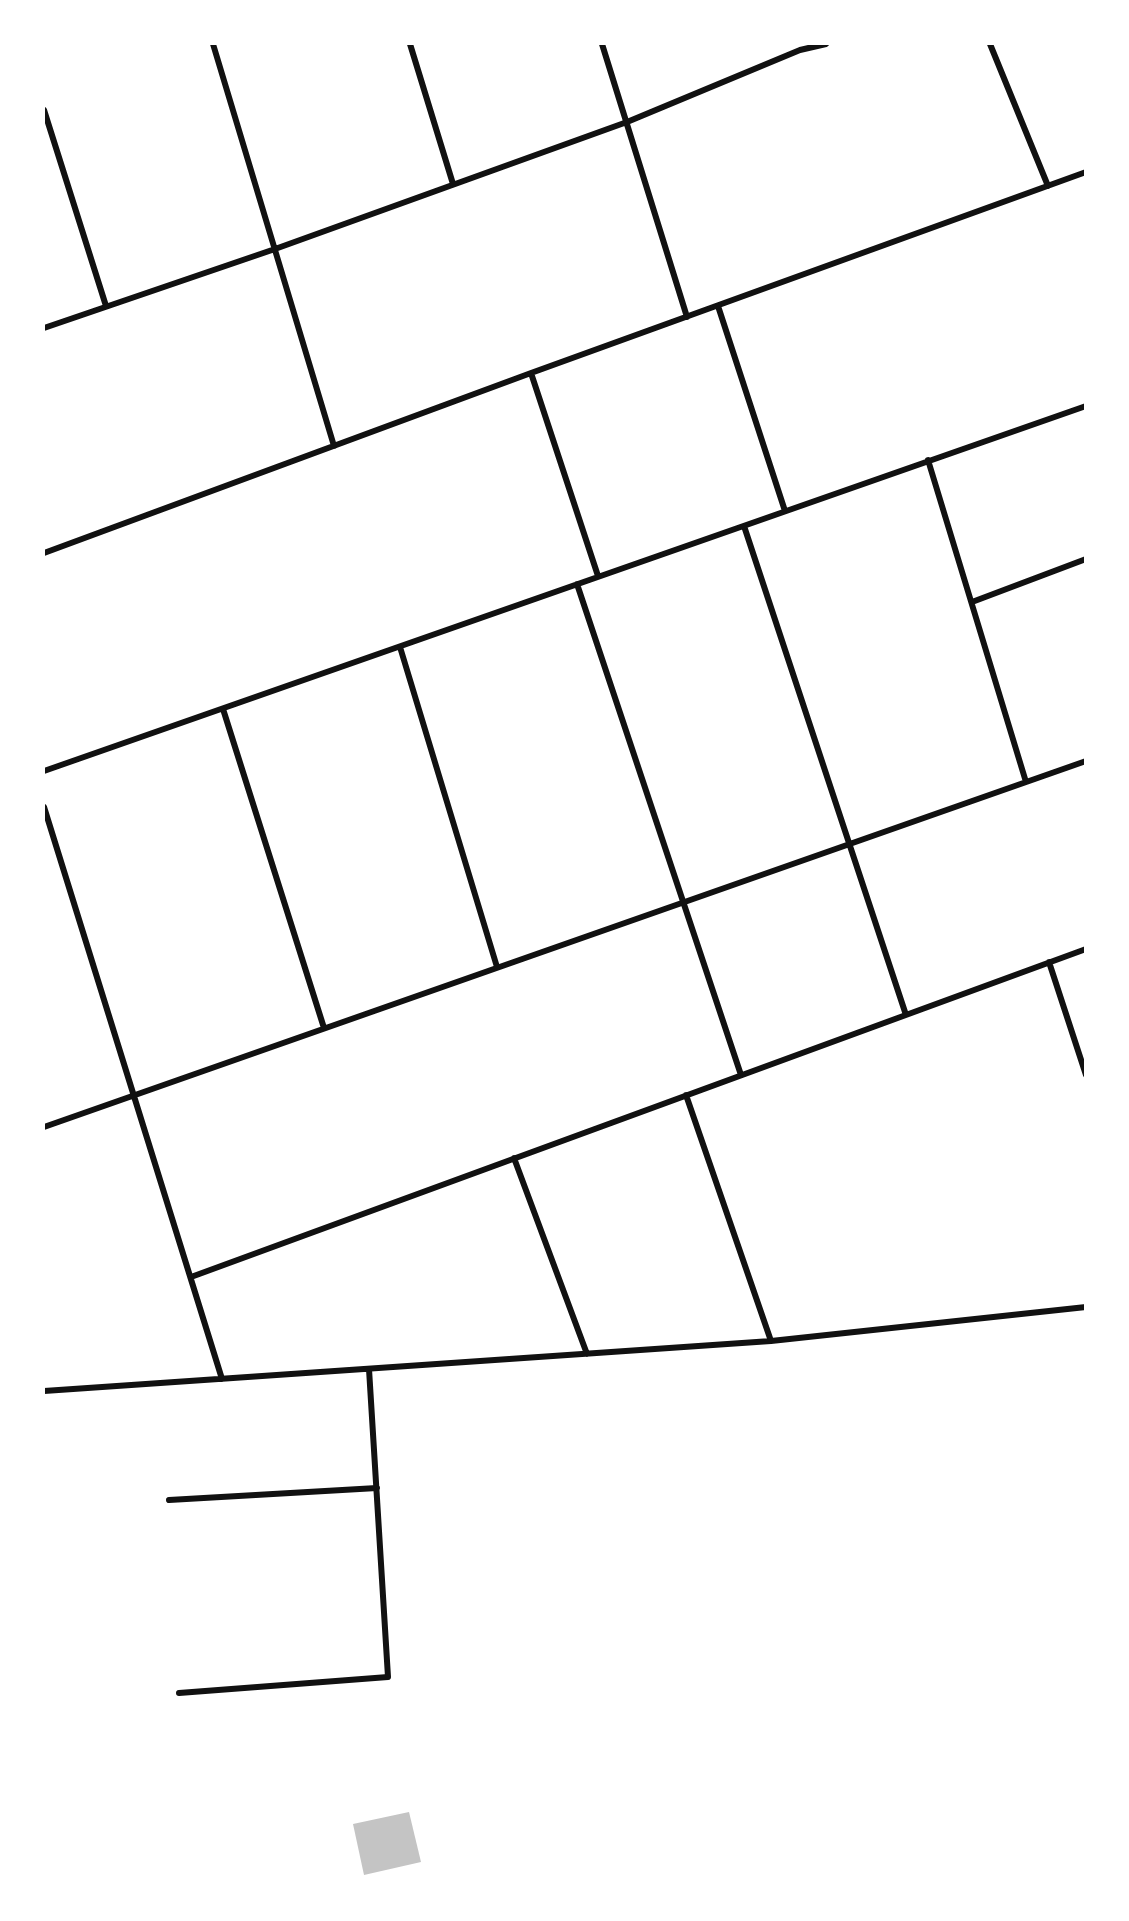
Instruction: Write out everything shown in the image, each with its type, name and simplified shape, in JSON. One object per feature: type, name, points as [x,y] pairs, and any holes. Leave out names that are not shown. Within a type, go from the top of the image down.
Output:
[{"type":"street","points":[[213,44],[334,446]]},
{"type":"street","points":[[410,44],[453,184]]},
{"type":"street","points":[[602,44],[687,317]]},
{"type":"street","points":[[44,328],[275,249],[627,122],[799,47],[826,44]]},
{"type":"street","points":[[990,44],[1048,186]]},
{"type":"street","points":[[44,110],[106,306]]},
{"type":"street","points":[[44,553],[531,373],[1086,172]]},
{"type":"street","points":[[718,306],[785,511]]},
{"type":"street","points":[[531,373],[598,576]]},
{"type":"street","points":[[44,771],[1086,406]]},
{"type":"street","points":[[928,460],[1026,782]]},
{"type":"street","points":[[744,526],[906,1015]]},
{"type":"street","points":[[972,602],[1086,559]]},
{"type":"street","points":[[577,584],[741,1075]]},
{"type":"street","points":[[400,647],[497,967]]},
{"type":"street","points":[[223,709],[324,1028]]},
{"type":"street","points":[[44,1127],[1086,761]]},
{"type":"street","points":[[44,807],[222,1379]]},
{"type":"street","points":[[191,1276],[1086,949]]},
{"type":"street","points":[[1049,962],[1086,1075]]},
{"type":"street","points":[[686,1095],[771,1341]]},
{"type":"street","points":[[514,1158],[587,1354]]},
{"type":"street","points":[[44,1391],[771,1341],[1086,1307]]},
{"type":"street","points":[[179,1692],[388,1677],[369,1369]]},
{"type":"street","points":[[169,1500],[376,1488]]},
{"type":"building","points":[[409,1812],[421,1862],[364,1875],[353,1824]]}]
